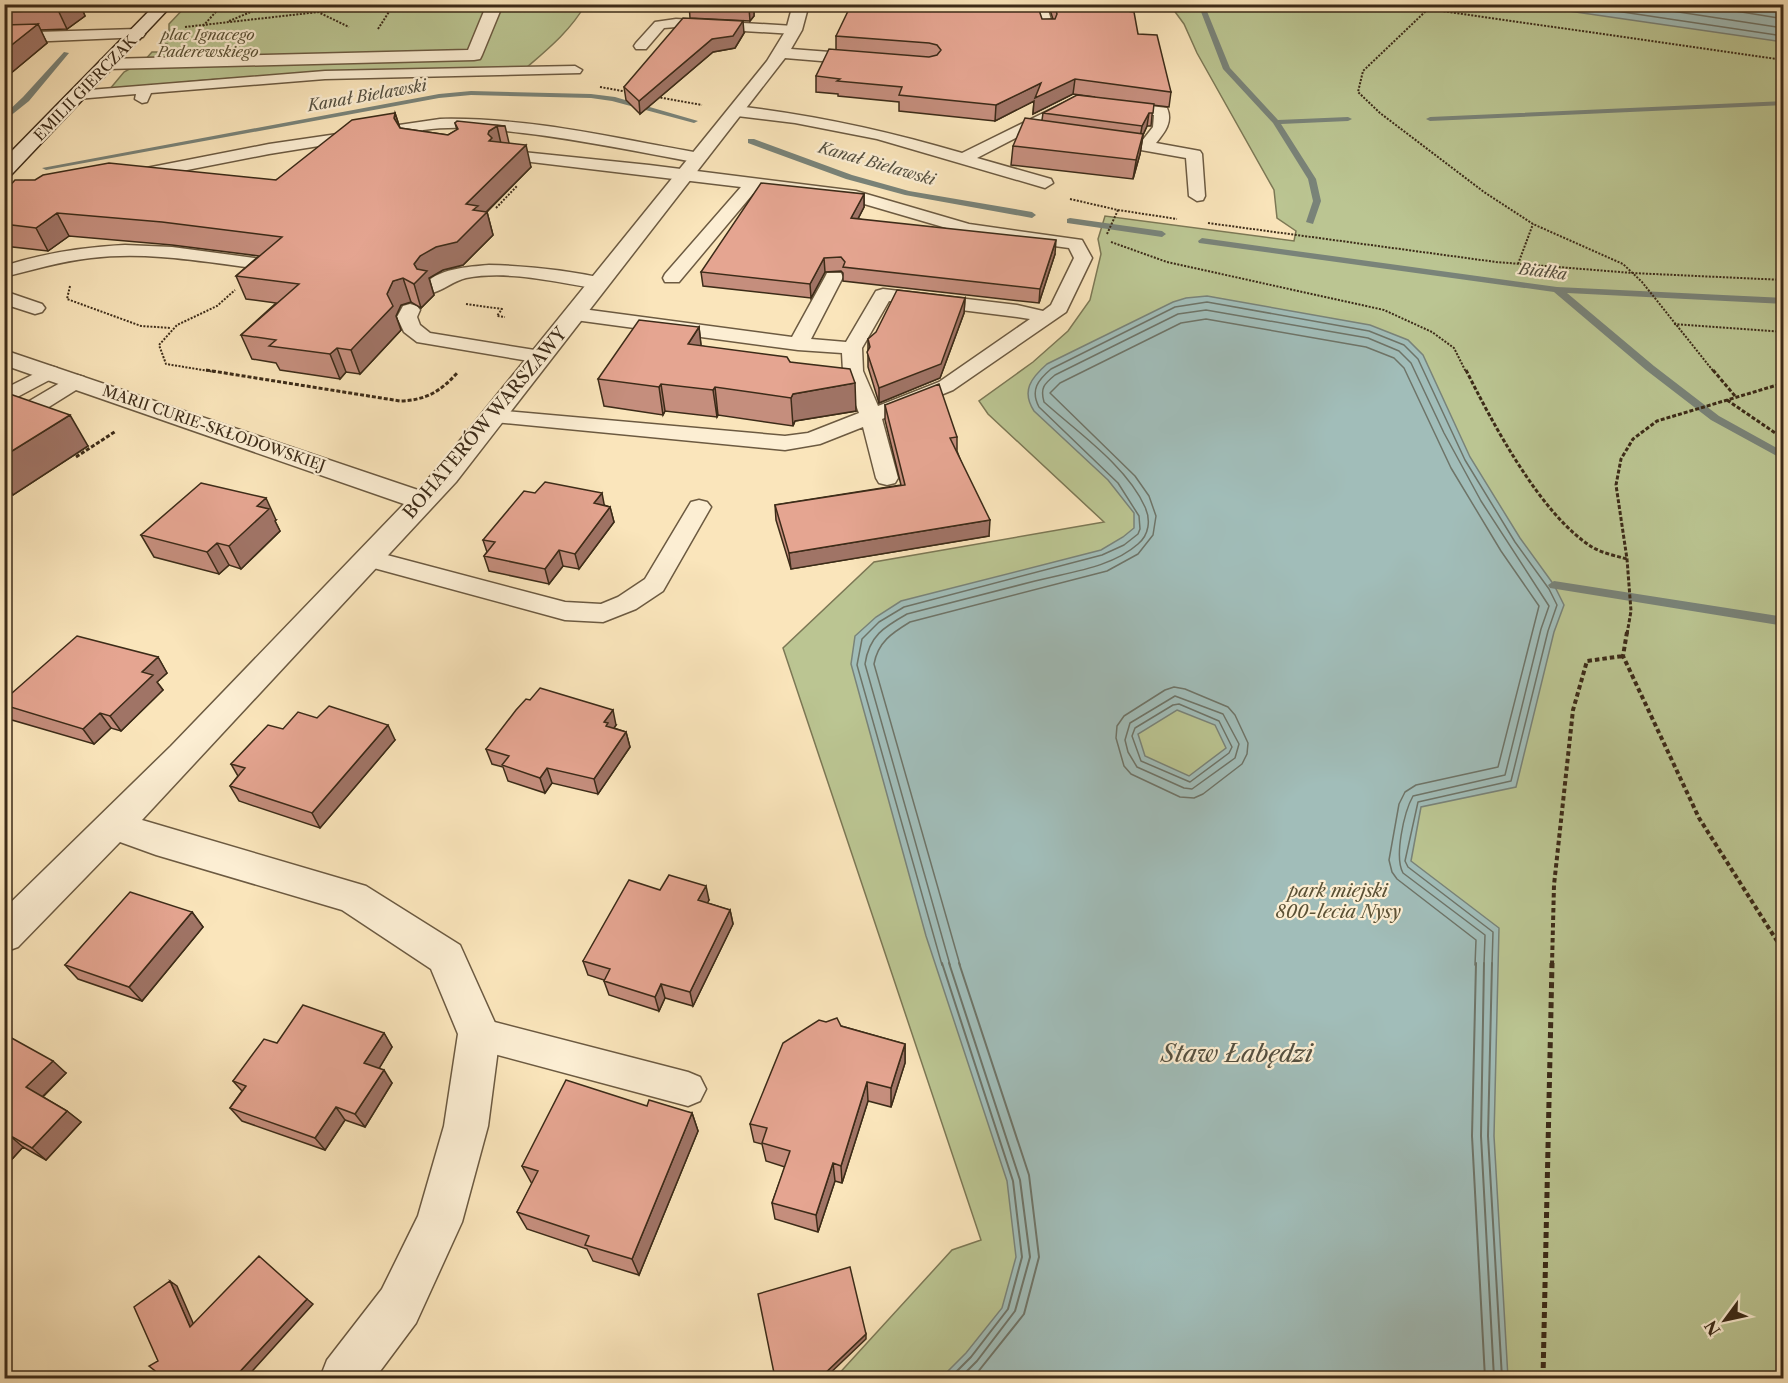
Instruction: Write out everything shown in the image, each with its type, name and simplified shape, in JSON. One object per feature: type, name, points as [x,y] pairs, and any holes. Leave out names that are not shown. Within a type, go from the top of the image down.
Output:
[{"type":"street","name":"EMILII GIERCZAK","points":[[4,171],[165,4]]},
{"type":"street","points":[[107,64],[474,55],[495,4]]},
{"type":"street","name":"BOHATERÓW WARSZAWY","points":[[4,935],[115,825],[423,501],[494,416],[737,111],[781,53],[794,30],[801,4]]},
{"type":"street","points":[[4,38],[137,34]]},
{"type":"street","points":[[781,53],[883,62]]},
{"type":"street","name":"MARII CURIE-SKŁODOWSKIEJ","points":[[4,357],[423,501]]},
{"type":"street","points":[[115,825],[156,840],[353,897],[446,957],[479,1034],[466,1126],[439,1222],[399,1306],[345,1378]]},
{"type":"lane","points":[[1039,4],[1047,29]]},
{"type":"lane","points":[[641,46],[660,25],[676,23],[794,30]]},
{"type":"lane","points":[[77,95],[144,94],[325,75],[575,70]]},
{"type":"lane","points":[[963,159],[1073,100],[1162,111],[1161,127],[1146,146]]},
{"type":"lane","points":[[737,111],[827,123],[879,133],[1045,183]]},
{"type":"lane","points":[[118,178],[306,143],[439,122],[460,123],[564,133],[693,166],[752,184],[856,196],[967,228],[1076,244],[1083,258],[1059,308],[946,386],[812,439],[785,443],[494,416]]},
{"type":"lane","points":[[417,126],[410,139],[413,145],[424,147]]},
{"type":"lane","points":[[1019,129],[1054,134]]},
{"type":"lane","points":[[1111,141],[1194,154],[1197,196]]},
{"type":"lane","points":[[306,143],[314,154],[316,162]]},
{"type":"lane","points":[[502,155],[693,166]]},
{"type":"lane","points":[[162,170],[182,179],[193,180]]},
{"type":"lane","points":[[672,278],[752,184]]},
{"type":"lane","points":[[4,272],[27,264],[77,254],[141,250],[262,264]]},
{"type":"lane","points":[[432,287],[455,275],[490,270],[599,283]]},
{"type":"lane","points":[[798,344],[834,277]]},
{"type":"lane","points":[[887,478],[871,416],[853,371],[852,348],[883,295],[1017,311],[1046,317]]},
{"type":"lane","points":[[4,297],[35,308]]},
{"type":"lane","points":[[410,310],[407,317],[411,328],[424,338],[541,357]]},
{"type":"lane","points":[[575,314],[798,344],[852,348]]},
{"type":"lane","points":[[4,398],[50,372]]},
{"type":"lane","points":[[4,425],[77,381]]},
{"type":"lane","points":[[369,558],[565,611],[603,613],[627,603],[654,585],[699,507]]},
{"type":"lane","points":[[479,1034],[688,1089]]},
{"type":"path","points":[[222,24],[270,4]]},
{"type":"path","points":[[310,4],[320,13],[351,28]]},
{"type":"path","points":[[204,26],[390,4]]},
{"type":"path","points":[[1413,4],[1428,9],[1784,60]]},
{"type":"path","points":[[1428,9],[1363,70],[1359,92],[1380,113],[1430,151],[1533,224],[1623,264],[1642,282],[1673,324],[1735,396]]},
{"type":"path","points":[[595,87],[628,92]]},
{"type":"path","points":[[651,96],[705,106]]},
{"type":"path","points":[[500,198],[505,198]]},
{"type":"path","points":[[1106,235],[1118,210],[1187,220]]},
{"type":"path","points":[[1199,222],[1518,264],[1632,273],[1784,280]]},
{"type":"path","points":[[1518,264],[1533,224]]},
{"type":"path","points":[[1107,240],[1167,262],[1384,310],[1432,332],[1454,348],[1496,429],[1553,513],[1593,548],[1627,559]]},
{"type":"path","points":[[262,264],[218,305],[193,315],[164,335],[159,345],[166,364],[400,401],[429,398],[441,391],[480,347]]},
{"type":"path","points":[[461,304],[502,309],[497,316],[505,317]]},
{"type":"path","points":[[1673,324],[1784,332]]},
{"type":"path","points":[[1784,383],[1657,421],[1632,439],[1622,459],[1616,485],[1627,559],[1631,611],[1623,656],[1699,818],[1784,952]]},
{"type":"path","points":[[1726,400],[1784,439]]},
{"type":"path","points":[[1543,1378],[1554,885],[1571,722],[1587,661],[1623,656]]},
{"type":"green space","name":"plac Ignacego Paderewskiego","points":[[187,5],[585,5],[566,31],[526,68],[265,76],[109,90],[124,72],[144,61],[152,52],[160,52],[167,44],[160,43],[169,34],[169,24]]},
{"type":"green space","name":"park miejski 800-lecia Nysy","points":[[1170,5],[1783,5],[1783,1378],[835,1378],[952,1250],[981,1240],[783,648],[874,562],[1104,522],[988,414],[979,401],[1033,362],[1068,331],[1090,300],[1101,254],[1098,239],[1105,216],[1294,241],[1296,231],[1277,218],[1274,190],[1197,53],[1184,24]]},
{"type":"water","points":[[1527,5],[1783,5],[1783,42]]},
{"type":"water","name":"Staw Łabędzi","points":[[1207,296],[1370,325],[1408,340],[1423,355],[1470,457],[1520,538],[1554,585],[1564,605],[1554,632],[1516,787],[1421,807],[1411,861],[1499,928],[1494,1136],[1508,1378],[941,1378],[966,1353],[1002,1308],[1016,1257],[1007,1181],[926,936],[851,664],[855,636],[876,617],[901,601],[1101,550],[1134,528],[1134,513],[1108,480],[1034,411],[1030,404],[1028,391],[1036,374],[1047,364],[1173,302]],"holes":[[[1177,710],[1215,725],[1226,748],[1189,776],[1145,756],[1138,734]]]},
{"type":"building","points":[[4,4],[65,4],[58,10],[4,12]]},
{"type":"building","points":[[698,4],[752,4],[749,8]]},
{"type":"building","points":[[850,4],[1037,4],[1042,19],[1055,19],[1057,14],[1054,4],[1111,4],[1113,9],[1134,12],[1138,34],[1157,35],[1171,92],[1075,79],[1035,98],[1041,83],[996,105],[899,95],[902,87],[837,81],[840,79],[816,76],[829,49],[929,57],[937,55],[941,50],[937,45],[929,43],[836,36]]},
{"type":"building","points":[[683,18],[743,21],[733,36],[712,39],[639,101],[624,87]]},
{"type":"building","points":[[38,24],[4,51],[4,25]]},
{"type":"building","points":[[1077,95],[1154,104],[1153,113],[1149,113],[1142,126],[1043,113]]},
{"type":"building","points":[[395,113],[394,118],[400,128],[448,135],[458,129],[455,123],[457,121],[505,126],[497,126],[489,131],[488,134],[492,138],[489,141],[526,145],[466,204],[478,206],[473,210],[487,212],[457,242],[436,247],[420,256],[414,264],[417,269],[427,271],[414,284],[403,278],[393,281],[387,294],[393,306],[351,350],[337,348],[330,354],[269,346],[276,340],[241,335],[299,284],[236,276],[282,237],[162,222],[57,213],[36,228],[4,224],[4,192],[15,180],[35,180],[43,175],[109,163],[276,180],[352,120]]},
{"type":"building","points":[[1025,118],[1143,134],[1136,160],[1013,146]]},
{"type":"building","points":[[761,183],[864,194],[851,218],[1056,240],[1040,289],[843,267],[845,262],[841,257],[824,258],[810,284],[701,272]]},
{"type":"building","points":[[897,290],[965,298],[941,364],[879,388],[867,352],[870,347],[868,339],[876,332]]},
{"type":"building","points":[[639,320],[699,327],[688,344],[787,357],[790,362],[850,369],[855,383],[793,394],[791,398],[715,387],[713,390],[661,384],[659,387],[598,379]]},
{"type":"building","points":[[939,384],[957,437],[950,438],[990,520],[789,553],[775,505],[905,485],[885,405]]},
{"type":"building","points":[[7,393],[70,415],[4,456],[4,395]]},
{"type":"building","points":[[545,482],[602,493],[594,503],[610,507],[575,554],[559,550],[545,569],[484,556],[495,542],[483,540],[524,491],[535,493]]},
{"type":"building","points":[[201,483],[266,498],[257,506],[269,509],[229,546],[217,543],[207,552],[141,535]]},
{"type":"building","points":[[77,636],[158,657],[142,672],[153,675],[110,716],[100,713],[83,729],[4,705],[4,700]]},
{"type":"building","points":[[540,688],[613,710],[604,722],[608,723],[606,726],[626,732],[594,779],[547,768],[540,778],[502,765],[509,756],[486,749],[516,710],[526,699],[530,700]]},
{"type":"building","points":[[329,706],[388,725],[312,813],[230,786],[245,768],[231,764],[268,725],[283,729],[298,712],[317,718]]},
{"type":"building","points":[[669,875],[706,886],[698,900],[730,910],[690,992],[661,984],[655,997],[604,981],[610,969],[583,961],[629,880],[660,890]]},
{"type":"building","points":[[130,892],[192,912],[129,987],[65,965]]},
{"type":"building","points":[[303,1005],[384,1033],[364,1063],[384,1070],[355,1114],[336,1107],[315,1138],[230,1108],[246,1086],[233,1081],[264,1039],[277,1043]]},
{"type":"building","points":[[837,1018],[841,1026],[905,1044],[891,1088],[867,1082],[841,1166],[833,1163],[816,1215],[772,1203],[790,1151],[762,1143],[767,1128],[750,1124],[783,1043],[819,1020],[826,1022]]},
{"type":"building","points":[[8,1036],[53,1061],[26,1087],[67,1111],[32,1148],[9,1135],[4,1140],[4,1040]]},
{"type":"building","points":[[566,1080],[647,1106],[649,1100],[692,1113],[632,1259],[585,1245],[589,1236],[517,1212],[538,1171],[522,1166]]},
{"type":"building","points":[[259,1256],[307,1299],[234,1378],[154,1378],[159,1374],[149,1366],[158,1361],[134,1307],[170,1281],[190,1327]]},
{"type":"building","points":[[850,1267],[866,1334],[820,1378],[775,1378],[758,1294]]},
{"type":"waterway","name":"Białka","points":[[1201,4],[1227,69],[1276,122]]},
{"type":"waterway","name":"Kanał Bielawski","points":[[4,119],[26,99],[66,53]]},
{"type":"waterway","name":"Kanał Bielawski","points":[[46,168],[439,96],[471,93],[591,96],[612,99],[694,121]]},
{"type":"waterway","points":[[1430,119],[1784,103]]},
{"type":"waterway","points":[[1276,122],[1348,119]]},
{"type":"waterway","name":"Białka","points":[[1276,122],[1312,179],[1317,201],[1310,222]]},
{"type":"waterway","name":"Kanał Bielawski","points":[[751,141],[849,177],[908,193],[1032,215]]},
{"type":"waterway","name":"Kanał Bielawski","points":[[1070,221],[1162,234]]},
{"type":"waterway","name":"Białka","points":[[1202,241],[1557,290]]},
{"type":"waterway","name":"Białka","points":[[1557,290],[1784,301]]},
{"type":"waterway","points":[[1557,290],[1650,368],[1715,418],[1784,457]]},
{"type":"waterway","points":[[1554,585],[1784,622]]}]
